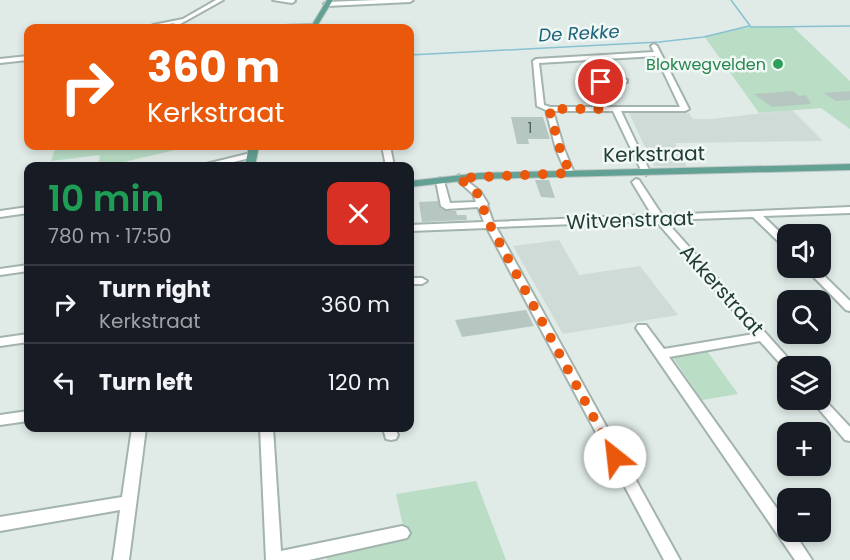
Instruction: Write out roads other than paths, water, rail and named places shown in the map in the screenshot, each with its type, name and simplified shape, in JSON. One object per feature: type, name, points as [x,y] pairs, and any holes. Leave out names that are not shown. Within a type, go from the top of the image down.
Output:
[{"type":"main road","points":[[316,24],[329,2]]},
{"type":"main road","name":"Kerkstraat","points":[[414,184],[459,178],[570,173],[850,167]]},
{"type":"street","points":[[177,24],[220,0]]},
{"type":"street","points":[[276,0],[292,1]]},
{"type":"street","points":[[329,2],[410,0]]},
{"type":"street","points":[[160,24],[178,19],[184,20]]},
{"type":"street","points":[[654,46],[686,109],[549,109],[541,106],[536,61],[658,54]]},
{"type":"street","points":[[0,61],[24,58]]},
{"type":"street","points":[[604,109],[598,83],[625,81]]},
{"type":"street","points":[[549,109],[560,149],[570,173]]},
{"type":"street","points":[[616,109],[646,172]]},
{"type":"street","points":[[226,162],[251,156]]},
{"type":"street","points":[[459,178],[477,193],[490,225],[672,560]]},
{"type":"street","points":[[440,181],[446,206],[483,204]]},
{"type":"street","name":"Akkerstraat","points":[[636,182],[659,219],[780,356]]},
{"type":"street","name":"Witvenstraat","points":[[414,228],[850,210]]},
{"type":"street","points":[[0,214],[24,211]]},
{"type":"street","points":[[756,215],[777,235]]},
{"type":"street","points":[[0,272],[24,268]]},
{"type":"street","points":[[820,278],[850,307]]},
{"type":"street","points":[[414,281],[422,281]]},
{"type":"street","points":[[642,328],[804,560]]},
{"type":"street","points":[[661,354],[763,336]]},
{"type":"street","points":[[0,342],[24,339]]},
{"type":"street","points":[[828,410],[850,436]]},
{"type":"street","points":[[0,420],[24,417]]},
{"type":"street","points":[[121,560],[138,432]]},
{"type":"street","points":[[266,432],[274,560],[402,533]]},
{"type":"street","points":[[0,524],[129,502]]},
{"type":"waterway","points":[[731,0],[751,27],[850,26]]},
{"type":"waterway","name":"De Rekke","points":[[414,55],[659,42],[704,37],[749,26]]},
{"type":"place","name":"Blokwegvelden","points":[[778,64]]}]
